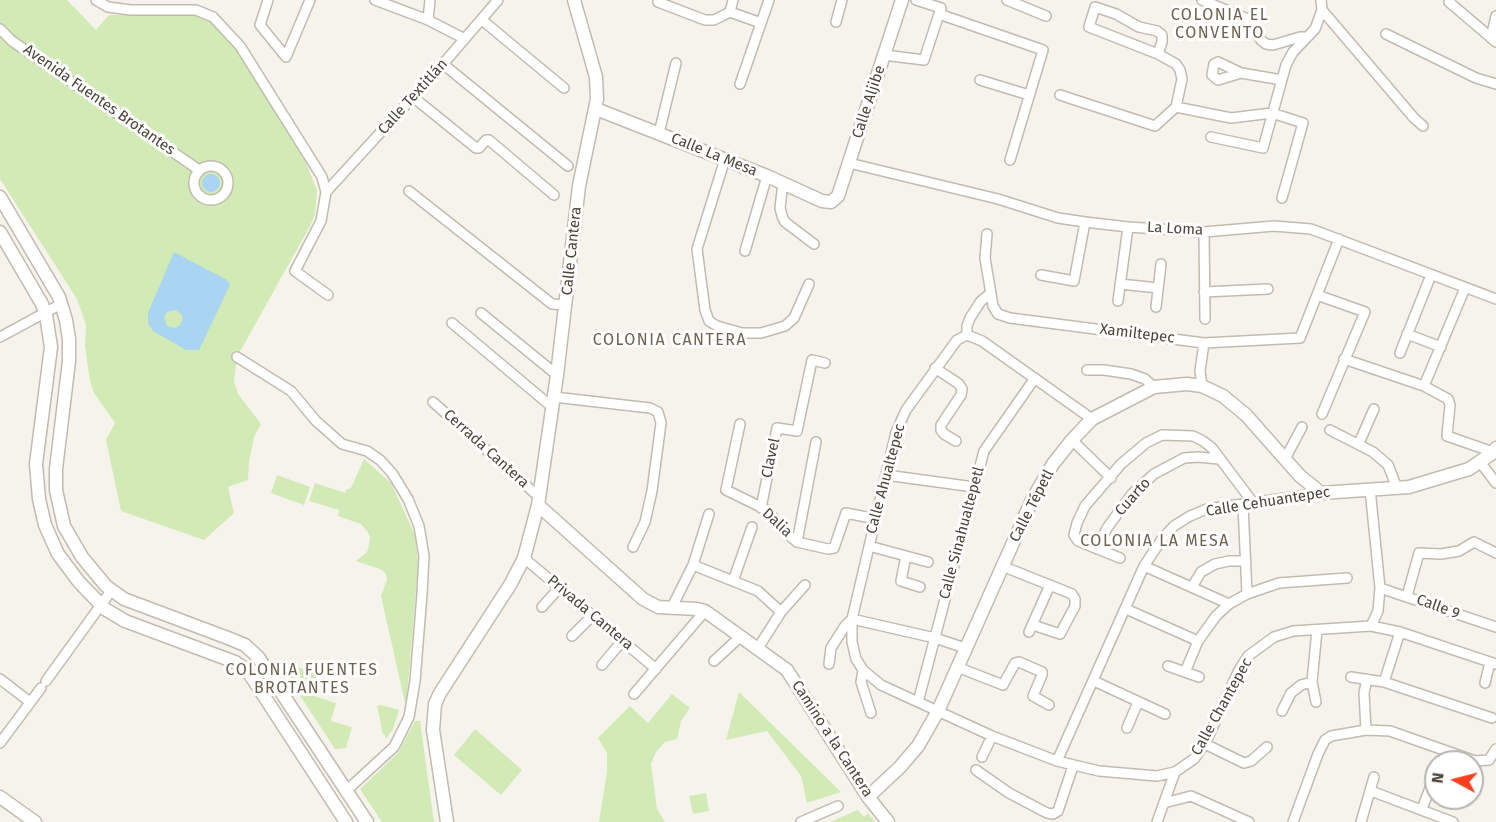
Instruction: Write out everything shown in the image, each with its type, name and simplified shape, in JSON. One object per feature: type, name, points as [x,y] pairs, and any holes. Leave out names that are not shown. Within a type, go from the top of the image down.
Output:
[{"type":"street","points":[[96,0],[108,7],[130,10],[167,4],[196,10],[213,17],[240,46],[322,177],[326,192],[321,220],[295,271],[328,295]]},
{"type":"street","points":[[268,0],[260,25],[286,57],[288,57],[310,0]]},
{"type":"street","points":[[375,0],[428,20],[465,39]]},
{"type":"street","points":[[428,20],[430,0]]},
{"type":"street","name":"Calle Textitlán","points":[[326,192],[498,0]]},
{"type":"street","name":"Calle Cantera","points":[[447,822],[433,730],[435,704],[510,585],[524,558],[538,501],[557,375],[579,186],[596,109],[596,77],[574,0]]},
{"type":"street","points":[[658,2],[705,20],[714,20],[729,12],[733,0]]},
{"type":"street","points":[[741,84],[769,0]]},
{"type":"street","points":[[836,22],[842,0]]},
{"type":"street","name":"Calle Aljibe","points":[[831,202],[838,196],[902,0]]},
{"type":"street","points":[[884,55],[924,60],[941,8],[916,0]]},
{"type":"street","points":[[1007,0],[1046,16]]},
{"type":"street","points":[[1202,0],[1219,3],[1248,19],[1266,44],[1273,45],[1306,37]]},
{"type":"street","points":[[1450,0],[1449,2],[1493,40]]},
{"type":"street","points":[[1211,137],[1263,148],[1286,65],[1293,52],[1315,29],[1321,5]]},
{"type":"street","points":[[1321,5],[1414,118],[1424,126]]},
{"type":"street","points":[[1060,95],[1155,126],[1176,107],[1182,79],[1180,70],[1171,60],[1089,27],[1095,7],[1116,14],[1138,27],[1157,31],[1162,35],[1158,54]]},
{"type":"street","points":[[729,12],[761,23]]},
{"type":"street","points":[[939,14],[1043,50],[1010,160]]},
{"type":"street","points":[[1493,40],[1496,15]]},
{"type":"street","points":[[482,20],[564,88]]},
{"type":"street","name":"Avenida Fuentes Brotantes","points":[[0,29],[12,41],[199,170]]},
{"type":"street","points":[[1386,34],[1476,78],[1496,84]]},
{"type":"street","points":[[659,133],[676,63]]},
{"type":"street","points":[[443,64],[568,166]]},
{"type":"street","points":[[1241,72],[1282,80]]},
{"type":"street","points":[[980,80],[1029,95]]},
{"type":"street","points":[[412,97],[476,148],[489,140],[554,195]]},
{"type":"street","points":[[1176,107],[1231,118],[1272,113],[1303,123],[1281,198]]},
{"type":"street","name":"Calle La Mesa","points":[[596,109],[767,176],[822,201],[831,202]]},
{"type":"street","points":[[725,159],[697,249],[705,310],[709,321],[717,326],[742,333],[761,333],[785,326],[794,318],[809,284]]},
{"type":"street","name":"La Loma","points":[[849,164],[998,199],[1058,218],[1085,222],[1204,231],[1274,226],[1311,229],[1496,300]]},
{"type":"street","points":[[745,250],[767,176]]},
{"type":"street","points":[[783,183],[780,208],[785,222],[814,243]]},
{"type":"street","points":[[409,191],[552,304],[566,305]]},
{"type":"street","points":[[0,197],[61,304],[69,339],[69,361],[56,469],[59,508],[64,526],[82,557],[111,591],[124,599],[245,645],[258,657],[367,822]]},
{"type":"street","points":[[1041,275],[1074,281],[1085,222]]},
{"type":"street","points":[[1119,301],[1128,227]]},
{"type":"street","points":[[1204,231],[1205,319]]},
{"type":"street","points":[[0,232],[45,312],[51,347],[36,464],[39,499],[45,525],[58,554],[79,582],[100,604],[125,621],[235,662],[247,670],[346,822]]},
{"type":"street","name":"Xamiltepec","points":[[987,234],[985,258],[993,306],[999,314],[1010,318],[1204,343],[1300,338],[1317,295]]},
{"type":"street","points":[[1322,414],[1365,312],[1317,295],[1338,239]]},
{"type":"street","points":[[1156,307],[1161,264]]},
{"type":"street","points":[[1400,353],[1431,275]]},
{"type":"street","points":[[1120,284],[1158,288]]},
{"type":"street","points":[[1425,386],[1465,288]]},
{"type":"street","points":[[1204,292],[1268,289]]},
{"type":"street","points":[[991,293],[981,301],[970,318],[967,335],[982,341],[1092,419]]},
{"type":"street","points":[[0,337],[61,304]]},
{"type":"street","points":[[481,313],[557,375]]},
{"type":"street","points":[[452,323],[553,402],[650,408],[658,412],[661,423],[652,490],[645,522],[633,547]]},
{"type":"street","points":[[1407,334],[1441,347]]},
{"type":"street","name":"Calle Ahualtepec","points":[[871,713],[861,682],[862,670],[852,642],[852,619],[896,432],[906,410],[935,368],[957,340],[967,335]]},
{"type":"street","points":[[1202,386],[1200,371],[1204,343]]},
{"type":"street","points":[[237,357],[291,391],[316,421],[342,444],[367,451],[380,460],[392,473],[408,499],[419,526],[424,556],[415,681],[410,717],[394,747],[346,790]]},
{"type":"street","points":[[1344,359],[1425,386],[1448,399],[1450,405],[1448,436],[1495,451]]},
{"type":"street","name":"Clavel","points":[[761,508],[777,428],[797,431],[812,360],[825,363]]},
{"type":"street","points":[[935,368],[959,384],[962,389],[961,395],[941,425],[944,434],[956,441]]},
{"type":"street","points":[[1087,370],[1131,374],[1145,379],[1154,387]]},
{"type":"street","name":"Calle Sinahualtepetl","points":[[918,702],[984,452],[1035,378]]},
{"type":"street","name":"Calle Tépetl","points":[[868,797],[900,767],[918,746],[938,711],[1033,498],[1053,464],[1092,419],[1154,387],[1187,384],[1202,386],[1223,396],[1246,415],[1309,484],[1321,493]]},
{"type":"street","name":"Cerrada Cantera","points":[[434,402],[538,501]]},
{"type":"street","points":[[1359,444],[1374,409]]},
{"type":"street","name":"Dalia","points":[[740,424],[726,490],[767,510],[785,532],[797,542],[828,549],[834,548],[846,513],[876,519]]},
{"type":"street","points":[[1285,459],[1302,427]]},
{"type":"street","points":[[1330,430],[1373,452],[1388,465],[1397,488]]},
{"type":"street","points":[[1120,558],[1078,541],[1074,535],[1085,506],[1121,464],[1146,443],[1162,435],[1193,436],[1203,441],[1212,448],[1254,504]]},
{"type":"street","points":[[1072,440],[1110,478]]},
{"type":"street","points":[[797,542],[816,442]]},
{"type":"street","name":"Calle Cehuantepec","points":[[1057,761],[1144,566],[1174,526],[1208,509],[1321,493],[1409,487],[1469,469],[1495,451]]},
{"type":"street","name":"Cuarto","points":[[1096,549],[1107,528],[1132,494],[1154,474],[1184,458],[1220,459]]},
{"type":"street","points":[[1480,462],[1496,483]]},
{"type":"street","points":[[886,475],[974,486]]},
{"type":"street","points":[[1370,489],[1380,588],[1378,610],[1371,626]]},
{"type":"street","points":[[538,501],[643,599],[658,607],[705,611],[634,694]]},
{"type":"street","points":[[1243,505],[1247,594]]},
{"type":"street","points":[[671,609],[693,565],[709,514]]},
{"type":"street","points":[[733,581],[752,527]]},
{"type":"street","points":[[1407,596],[1419,553],[1441,554],[1459,551],[1474,542],[1496,553]]},
{"type":"street","points":[[869,546],[928,562]]},
{"type":"street","points":[[906,556],[900,581],[920,587]]},
{"type":"street","name":"Privada Cantera","points":[[524,558],[656,669]]},
{"type":"street","points":[[1192,587],[1201,572],[1215,564],[1246,561]]},
{"type":"street","points":[[693,565],[758,591],[781,612]]},
{"type":"street","points":[[1002,566],[1050,585],[1072,594],[1075,606],[1060,634],[1031,628],[1050,585]]},
{"type":"street","points":[[1144,566],[1229,604]]},
{"type":"street","points":[[1185,672],[1198,641],[1216,616],[1229,604],[1247,594],[1279,583],[1347,578]]},
{"type":"street","points":[[758,648],[781,612],[805,585]]},
{"type":"street","points":[[542,607],[560,587]]},
{"type":"street","name":"Calle 9","points":[[1380,588],[1496,627]]},
{"type":"street","points":[[0,743],[111,591]]},
{"type":"street","points":[[1126,609],[1198,641]]},
{"type":"street","name":"Camino a la Cantera","points":[[705,611],[787,670],[868,797],[888,822]]},
{"type":"street","points":[[572,636],[593,615]]},
{"type":"street","points":[[829,664],[831,648],[852,619],[935,638],[965,648]]},
{"type":"street","name":"Calle Chantepec","points":[[1175,772],[1194,759],[1205,744],[1238,672],[1248,656],[1274,637],[1293,631],[1371,626],[1400,632],[1493,663]]},
{"type":"street","points":[[1316,702],[1312,682],[1317,630]]},
{"type":"street","points":[[1384,682],[1400,632]]},
{"type":"street","points":[[714,661],[741,636]]},
{"type":"street","points":[[602,665],[623,640]]},
{"type":"street","points":[[957,667],[1003,685],[1015,663],[1019,662],[1043,674],[1033,696],[1049,705]]},
{"type":"street","points":[[1485,683],[1493,663]]},
{"type":"street","points":[[1168,666],[1199,677]]},
{"type":"street","points":[[862,670],[881,685],[992,736],[1057,761],[1099,771],[1139,775],[1157,776],[1175,772]]},
{"type":"street","points":[[1351,677],[1384,682],[1492,718]]},
{"type":"street","points":[[0,679],[30,702]]},
{"type":"street","points":[[1366,730],[1364,693],[1367,679]]},
{"type":"street","points":[[1094,681],[1165,714]]},
{"type":"street","points":[[1282,711],[1291,693],[1300,685],[1312,682]]},
{"type":"street","points":[[1127,728],[1138,702]]},
{"type":"street","points":[[1293,822],[1325,740],[1339,733],[1366,730],[1390,731],[1475,761],[1489,760],[1496,749]]},
{"type":"street","points":[[293,739],[308,731]]},
{"type":"street","points":[[982,757],[992,736]]},
{"type":"street","points":[[1205,744],[1244,763],[1251,761],[1267,747]]},
{"type":"street","points":[[976,770],[1009,793],[1053,814],[1058,812],[1073,766]]},
{"type":"street","points":[[1157,822],[1175,772]]},
{"type":"street","points":[[1361,822],[1374,777]]},
{"type":"street","points":[[1371,791],[1422,809],[1434,818],[1453,822]]},
{"type":"street","points":[[1164,802],[1191,796],[1249,822]]},
{"type":"street","points":[[0,797],[35,822]]},
{"type":"street","points":[[1422,809],[1424,803]]},
{"type":"street","points":[[801,822],[838,806]]},
{"type":"green space","points":[[0,0],[67,0],[96,30],[109,15],[193,15],[211,22],[237,51],[298,144],[317,190],[315,215],[310,226],[237,357],[234,381],[238,394],[261,424],[254,437],[248,480],[228,487],[234,513],[204,540],[121,511],[106,440],[115,423],[94,393],[90,381],[85,346],[86,325],[77,299],[0,179]]},
{"type":"green space","points":[[364,459],[391,483],[415,535],[418,566],[406,707],[381,596],[387,580],[386,574],[382,570],[356,561],[367,552],[370,537],[361,524],[338,516],[339,510],[309,501],[315,483],[345,493],[351,488]]},
{"type":"green space","points":[[277,475],[310,487],[304,505],[271,493]]},
{"type":"green space","points":[[293,666],[318,673],[311,695],[336,703],[331,721],[352,727],[346,748],[335,749],[282,668]]},
{"type":"green space","points":[[739,692],[841,792],[807,803],[801,776],[767,731],[726,740]]},
{"type":"green space","points":[[672,694],[690,708],[681,721],[677,739],[665,742],[656,752],[651,764],[657,809],[665,822],[599,822],[607,772],[607,753],[598,738],[630,706],[648,723]]},
{"type":"green space","points":[[377,706],[399,710],[393,729],[386,739],[383,735]]},
{"type":"green space","points":[[415,721],[420,721],[434,822],[382,822],[360,789],[398,753]]},
{"type":"green space","points":[[475,729],[522,770],[501,795],[454,755]]},
{"type":"green space","points":[[706,793],[709,811],[693,814],[689,796]]},
{"type":"green space","points":[[858,810],[864,817],[868,813],[875,822],[830,822]]},
{"type":"water","points":[[211,174],[217,177],[220,183],[217,189],[211,192],[205,189],[202,183],[205,177]]},
{"type":"water","points":[[174,252],[227,280],[230,285],[199,350],[186,350],[153,331],[148,323],[148,313]],"holes":[[[176,310],[183,319],[176,328],[167,326],[164,317],[167,312]]]},
{"type":"district","name":"COLONIA EL CONVENTO","points":[[1220,25]]},
{"type":"district","name":"COLONIA CANTERA","points":[[670,341]]},
{"type":"district","name":"COLONIA LA MESA","points":[[1155,542]]},
{"type":"district","name":"COLONIA FUENTES BROTANTES","points":[[302,680]]}]
